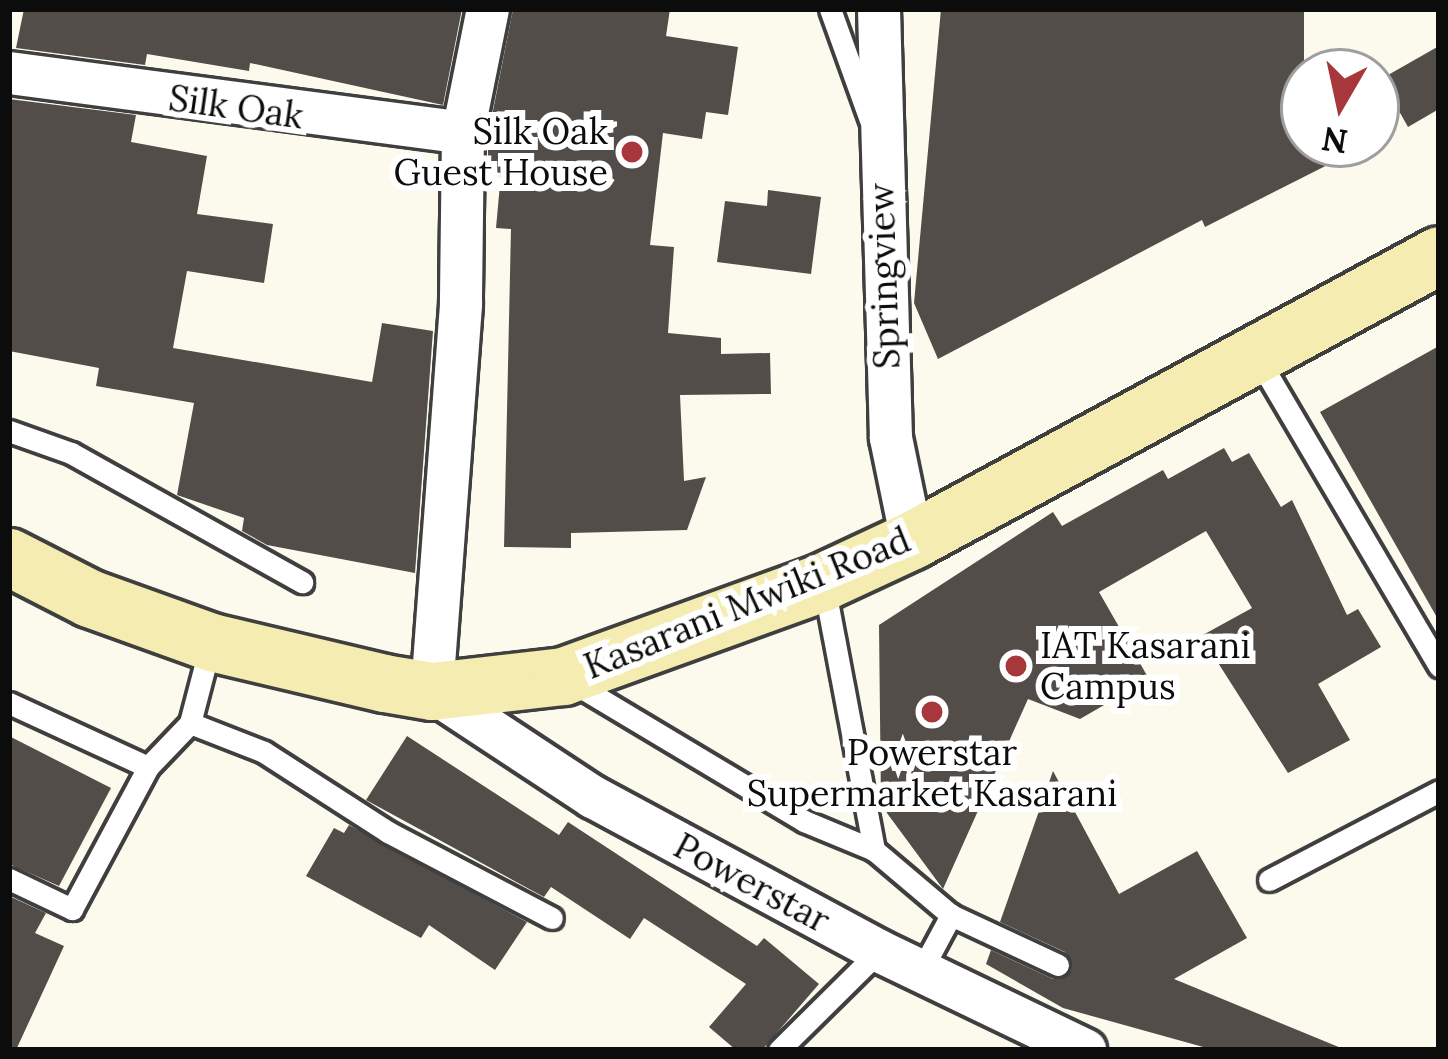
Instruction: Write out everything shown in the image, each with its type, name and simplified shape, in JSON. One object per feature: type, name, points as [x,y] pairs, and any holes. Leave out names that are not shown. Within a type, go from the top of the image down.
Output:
[{"type":"main road","name":"Kasarani Mwiki Road","points":[[9,557],[89,598],[211,642],[432,692],[563,676],[824,581],[912,540],[1439,255]]},
{"type":"street","points":[[432,692],[460,305],[463,133],[488,9]]},
{"type":"street","name":"Springview","points":[[879,9],[879,143],[892,464],[912,540]]},
{"type":"street","name":"Silk Oak","points":[[9,73],[463,133]]},
{"type":"street","name":"Powerstar","points":[[432,692],[592,797],[879,951],[1085,1050]]},
{"type":"lane","points":[[830,9],[879,143]]},
{"type":"lane","points":[[1256,355],[1439,667]]},
{"type":"lane","points":[[9,431],[71,453],[302,582]]},
{"type":"lane","points":[[824,581],[874,850]]},
{"type":"lane","points":[[9,879],[72,909],[148,767],[190,723],[211,642]]},
{"type":"lane","points":[[563,676],[804,820],[874,850],[951,915],[1058,965]]},
{"type":"lane","points":[[9,703],[148,767]]},
{"type":"lane","points":[[190,723],[264,752],[388,832],[551,918]]},
{"type":"lane","points":[[1269,880],[1439,791]]},
{"type":"lane","points":[[921,970],[951,915]]},
{"type":"lane","points":[[779,1050],[879,951]]},
{"type":"building","points":[[24,9],[462,9],[443,105],[250,63],[249,71],[147,54],[145,65],[16,48]]},
{"type":"building","points":[[513,9],[670,9],[666,36],[738,47],[728,115],[706,112],[702,139],[663,133],[650,245],[674,247],[668,333],[721,338],[721,354],[770,353],[771,394],[680,395],[684,481],[706,477],[687,530],[571,533],[571,548],[504,547],[511,229],[496,228],[501,173],[488,171],[488,136]]},
{"type":"building","points":[[941,9],[1304,9],[1304,48],[1280,48],[1280,168],[1322,168],[1205,227],[1202,220],[938,359],[914,303]]},
{"type":"building","points":[[1439,46],[1439,109],[1408,127],[1400,113],[1400,68]]},
{"type":"building","points":[[9,99],[136,115],[131,142],[207,156],[197,214],[273,224],[264,283],[187,271],[173,348],[372,382],[382,323],[433,331],[415,573],[267,545],[242,531],[244,518],[177,495],[194,403],[96,386],[99,368],[9,351]]},
{"type":"building","points":[[768,190],[821,197],[811,274],[717,262],[725,201],[767,206]]},
{"type":"building","points":[[1439,346],[1439,621],[1320,412]]},
{"type":"building","points":[[1224,448],[1232,462],[1249,453],[1281,507],[1292,500],[1347,615],[1358,609],[1381,647],[1318,684],[1350,740],[1288,773],[1201,636],[1252,608],[1206,531],[1099,592],[1149,679],[1080,719],[1028,699],[943,889],[881,805],[879,625],[1053,512],[1062,526],[1163,470],[1168,479]]},
{"type":"building","points":[[9,736],[111,788],[59,886],[9,864]]},
{"type":"building","points":[[407,736],[559,835],[568,822],[757,946],[764,938],[819,984],[762,1050],[736,1050],[709,1027],[746,984],[644,918],[630,939],[551,887],[544,897],[366,800]]},
{"type":"building","points":[[1053,771],[1119,894],[1197,851],[1247,938],[1174,979],[1346,1050],[1214,1050],[1063,1008],[986,964],[991,950],[1053,979],[1072,970],[1065,952],[1000,922]]},
{"type":"building","points":[[349,825],[527,922],[495,970],[429,925],[421,938],[306,876],[334,828],[344,833]]},
{"type":"building","points":[[9,896],[46,913],[35,933],[64,946],[16,1050],[9,1050]]},
{"type":"place","name":"Silk Oak Guest House","points":[[632,152]]},
{"type":"place","name":"IAT Kasarani Campus","points":[[1016,666]]},
{"type":"place","name":"Powerstar Supermarket Kasarani","points":[[932,712]]}]
